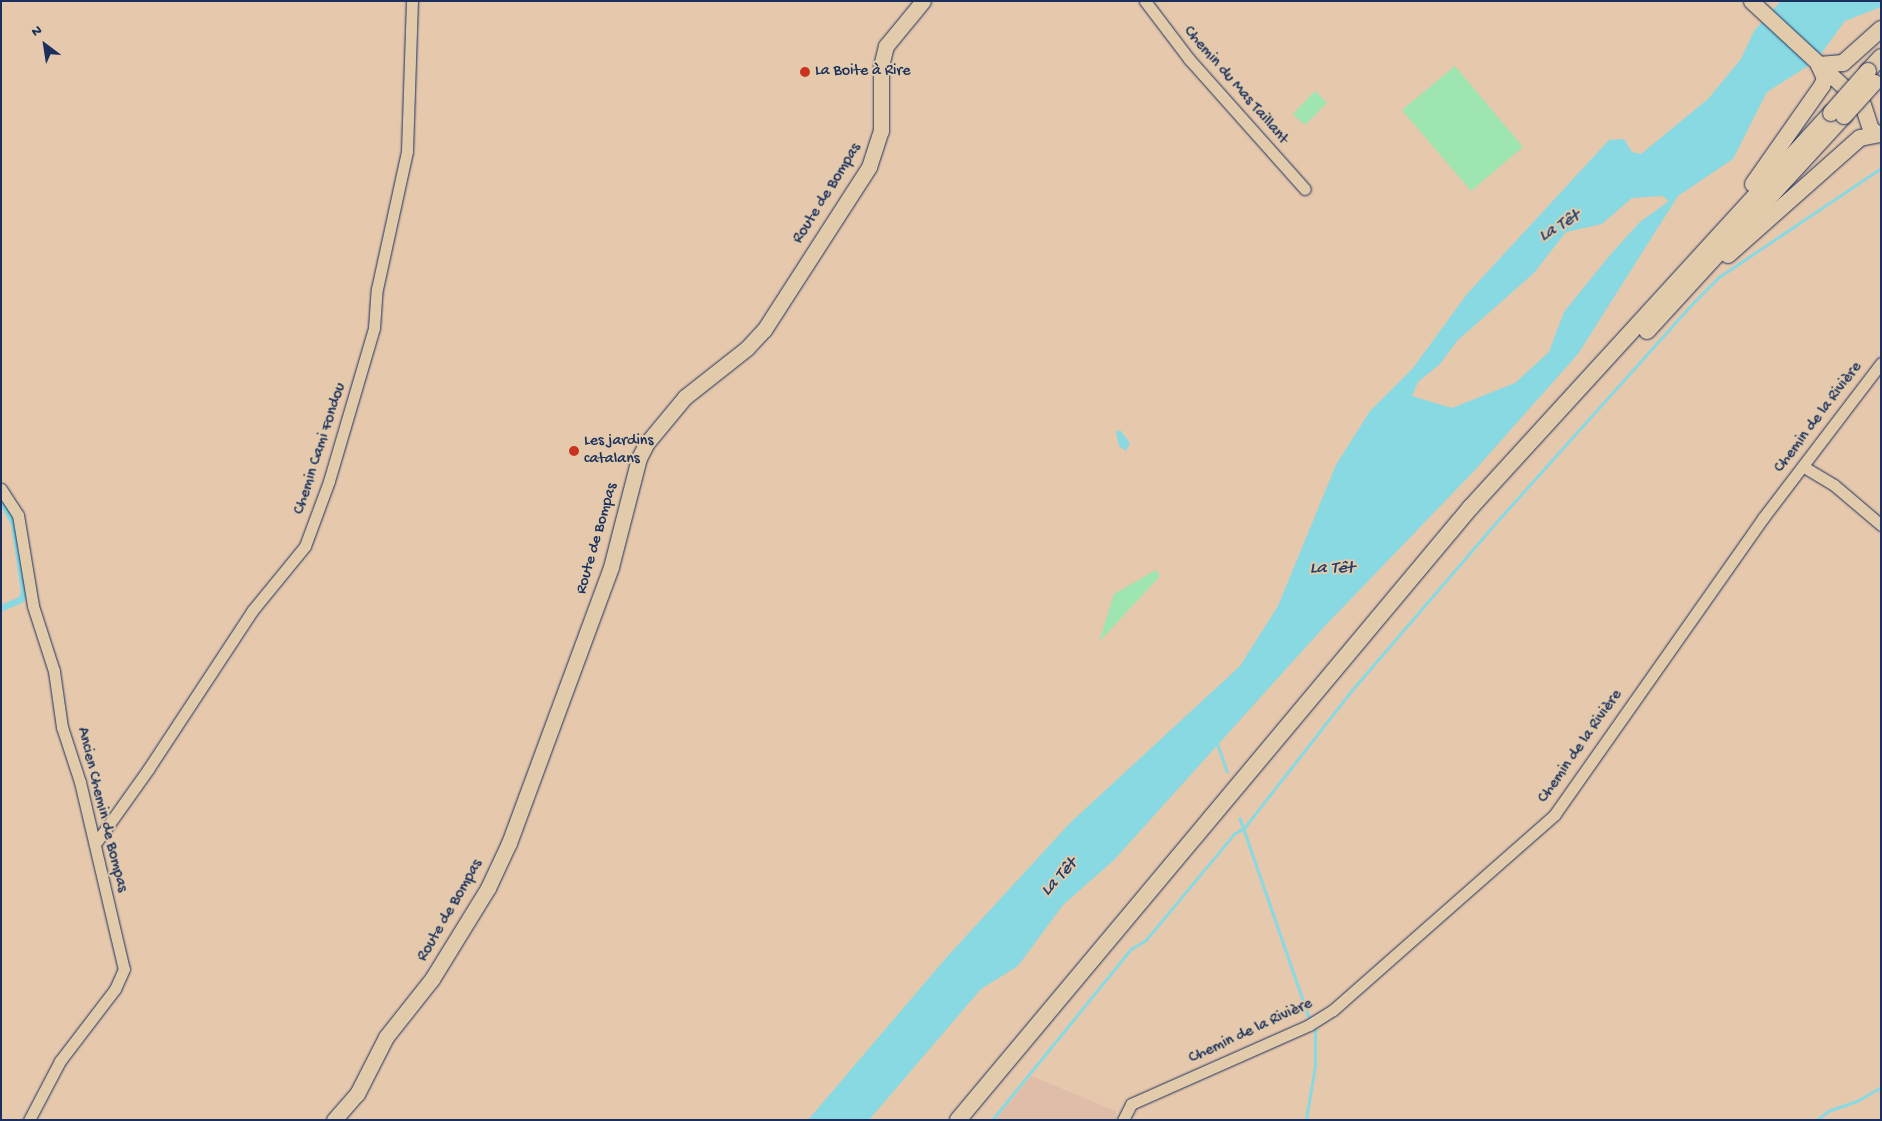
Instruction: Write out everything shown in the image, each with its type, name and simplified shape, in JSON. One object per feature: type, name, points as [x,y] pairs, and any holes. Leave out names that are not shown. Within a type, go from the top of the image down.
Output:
[{"type":"highway","points":[[1717,237],[1822,86],[1825,78],[1819,65],[1843,63],[1881,29]]},
{"type":"highway","points":[[958,1120],[1439,545],[1717,237],[1874,76],[1881,58]]},
{"type":"highway","points":[[1878,133],[1871,129],[1863,105],[1881,108]]},
{"type":"highway","points":[[973,1120],[1448,550],[1704,269],[1837,114]]},
{"type":"highway","points":[[1704,269],[1729,254],[1860,138],[1878,133]]},
{"type":"main road","name":"Route de Bompas","points":[[334,1120],[357,1094],[386,1037],[432,979],[488,888],[509,843],[611,566],[639,458],[646,444],[685,397],[747,348],[764,330],[869,167],[881,131],[881,66],[886,46],[923,1]]},
{"type":"main road","points":[[1751,1],[1863,105]]},
{"type":"street","name":"Chemin Cami Fondou","points":[[95,844],[149,768],[252,611],[305,546],[329,481],[369,350],[377,289],[407,151],[412,1]]},
{"type":"street","name":"Chemin du Mas Taillant","points":[[1145,1],[1189,60],[1305,189]]},
{"type":"street","name":"Chemin de la Rivière","points":[[1123,1120],[1131,1104],[1309,1025],[1333,1010],[1555,814],[1763,518],[1804,467],[1881,363]]},
{"type":"street","points":[[1804,467],[1834,485],[1881,525]]},
{"type":"street","name":"Ancien Chemin de Bompas","points":[[1,489],[18,515],[33,606],[54,671],[62,726],[95,844],[124,969],[122,977],[60,1061],[29,1120]]},
{"type":"shaded area","points":[[1031,1076],[1116,1111],[1116,1120],[995,1120]]},
{"type":"green space","points":[[1455,66],[1523,147],[1471,191],[1402,110]]},
{"type":"green space","points":[[1315,91],[1327,103],[1305,125],[1293,114]]},
{"type":"green space","points":[[1156,570],[1160,576],[1099,642],[1114,594]]},
{"type":"water","name":"La Têt","points":[[1781,1],[1881,1],[1881,7],[1845,21],[1816,61],[1767,92],[1733,159],[1678,196],[1578,354],[1475,470],[1323,628],[1114,860],[1063,905],[1018,966],[981,989],[869,1120],[808,1120],[946,958],[1070,823],[1240,666],[1278,606],[1336,465],[1370,411],[1413,368],[1467,294],[1609,140],[1624,139],[1632,152],[1641,154],[1708,99],[1741,59],[1754,31]],"holes":[[[1662,196],[1669,201],[1640,222],[1610,255],[1564,312],[1549,352],[1515,383],[1452,408],[1412,396],[1418,382],[1440,364],[1457,341],[1534,273],[1566,232],[1602,224],[1632,198]]]},
{"type":"water","points":[[1120,430],[1130,443],[1126,451],[1119,446],[1116,432]]},
{"type":"water","points":[[1,494],[13,511],[28,594],[24,602],[1,612],[1,605],[19,597],[21,592],[11,525],[1,506]]},
{"type":"waterway","points":[[992,1120],[1131,949],[1146,940],[1234,834],[1245,827],[1352,690],[1492,527],[1693,303],[1719,277],[1881,168]]},
{"type":"waterway","points":[[1217,742],[1227,771]]},
{"type":"waterway","points":[[1240,818],[1310,1020]]},
{"type":"waterway","points":[[1306,1120],[1315,1066],[1315,1028]]},
{"type":"waterway","points":[[1817,1120],[1828,1111],[1857,1101],[1881,1087]]},
{"type":"place","name":"La Boite à Rire","points":[[805,72]]},
{"type":"place","name":"Les jardins catalans","points":[[574,451]]}]
